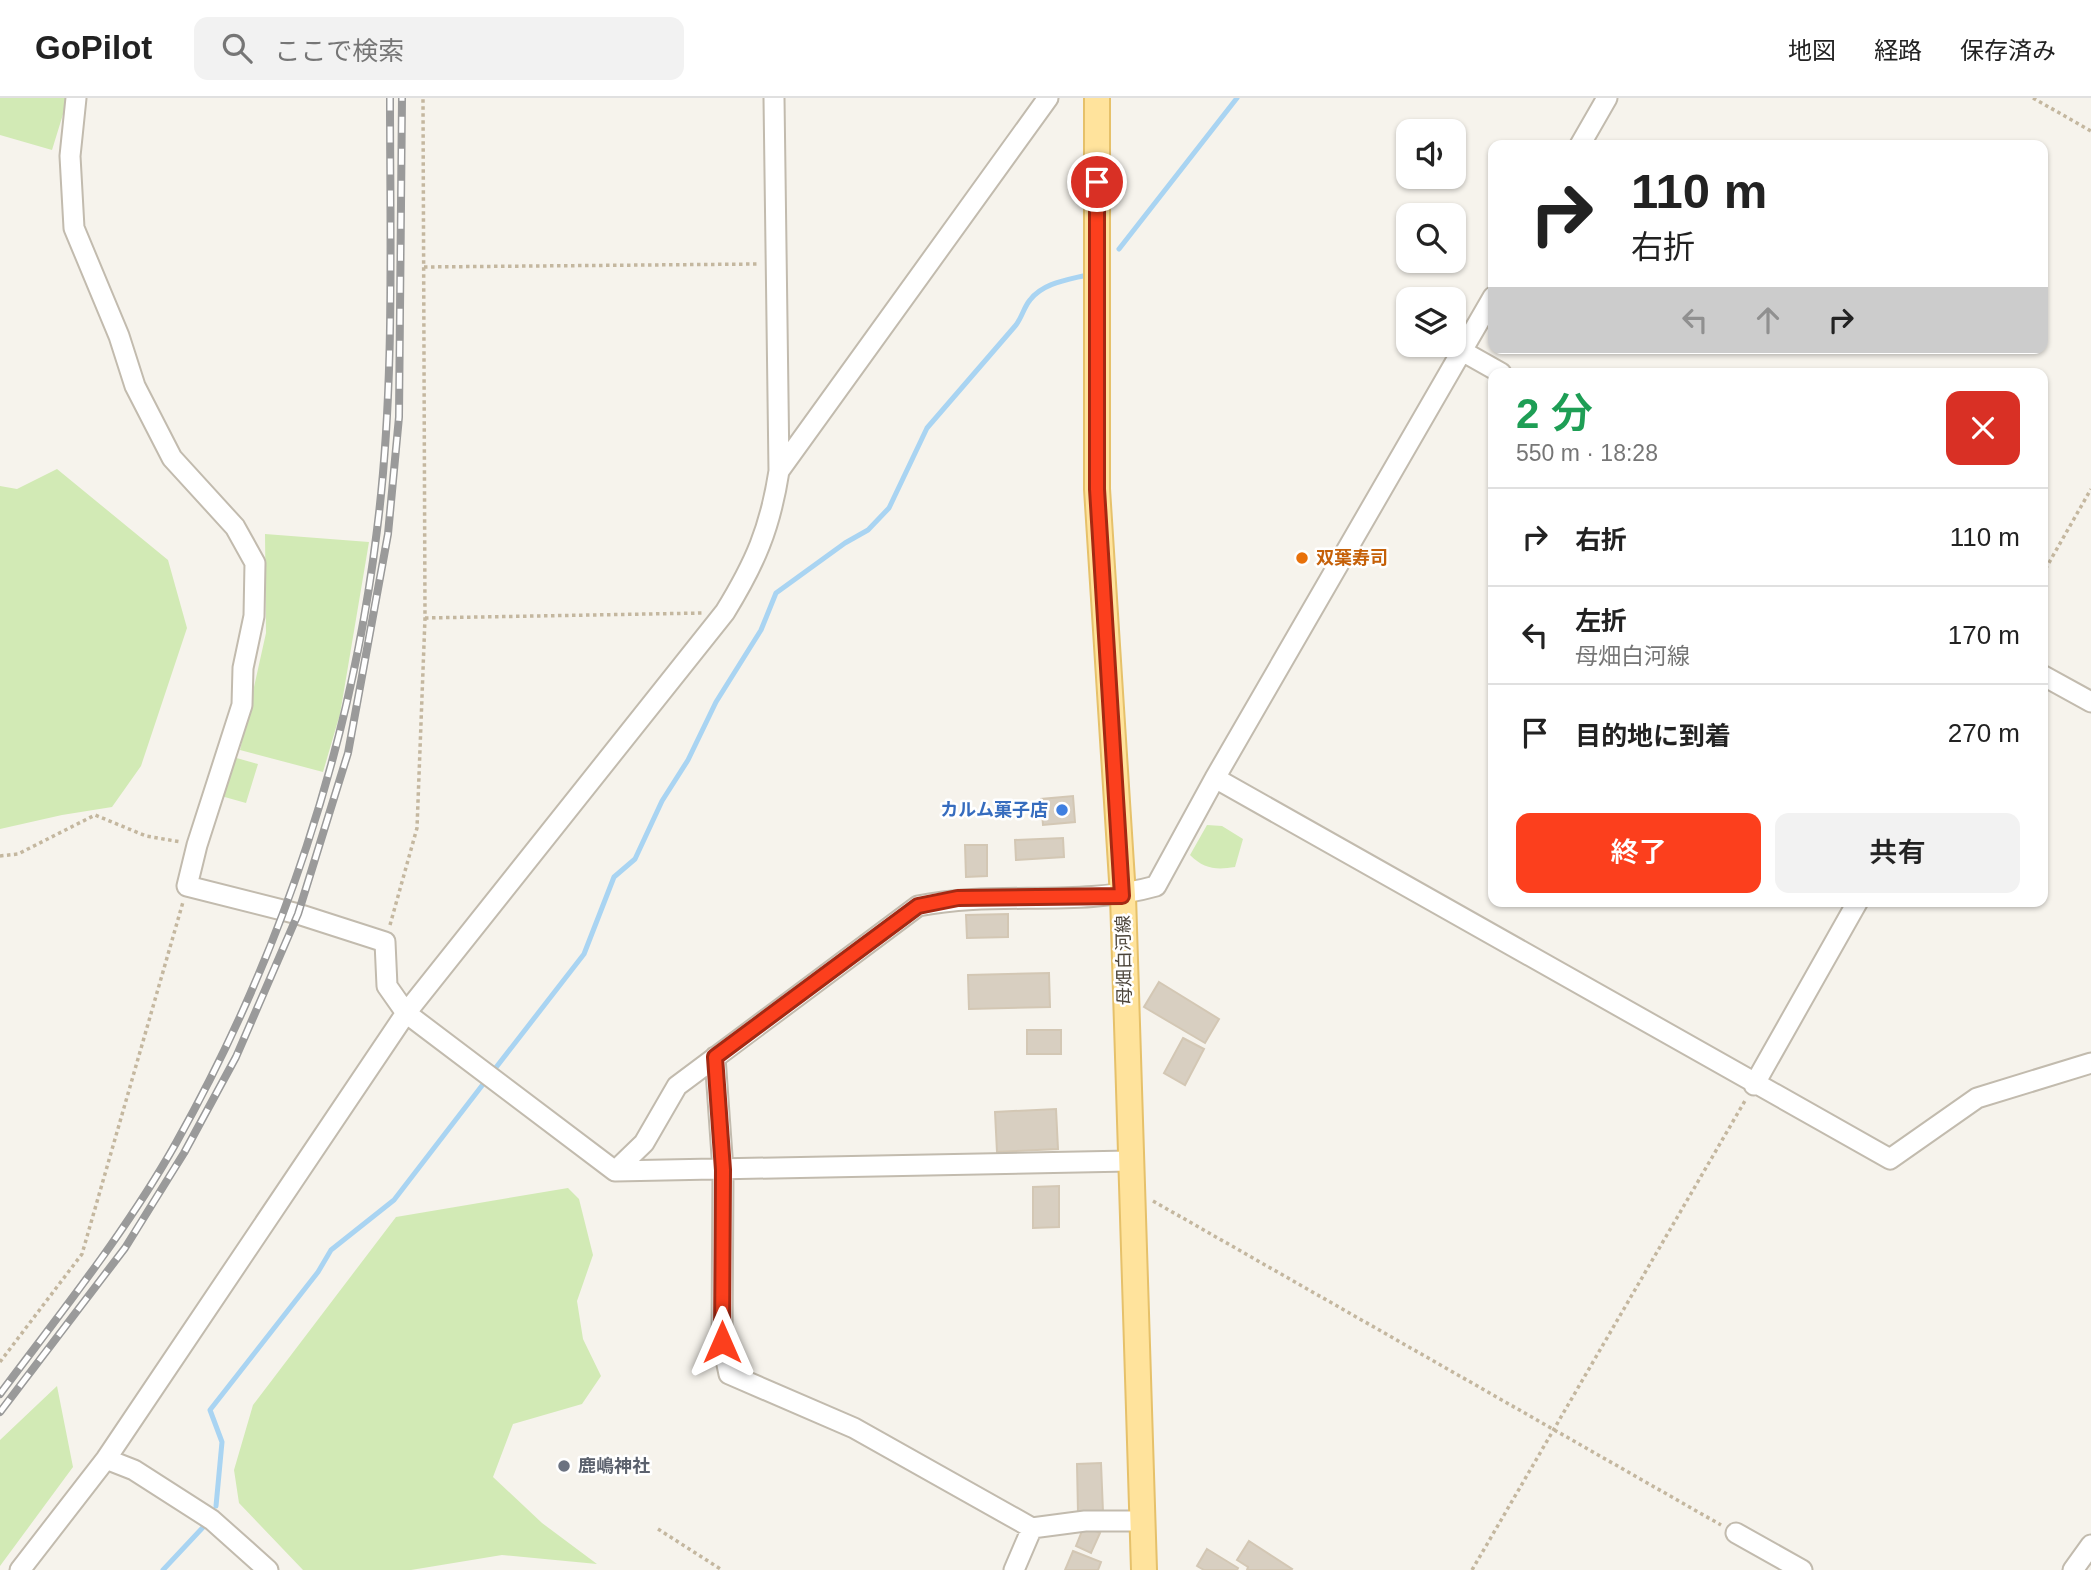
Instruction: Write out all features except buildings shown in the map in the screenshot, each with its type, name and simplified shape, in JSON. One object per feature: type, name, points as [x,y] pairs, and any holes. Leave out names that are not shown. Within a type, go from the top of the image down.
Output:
[{"type":"main road","name":"母畑白河線","points":[[1097,98],[1097,489],[1122,896],[1144,1570]]},
{"type":"street","points":[[76,98],[70,156],[74,228],[119,337],[135,386],[172,458],[235,527],[255,563],[254,616],[243,668],[242,705],[197,845],[187,886],[298,914],[385,942],[387,986],[406,1013],[615,1171],[1129,1161]]},
{"type":"street","points":[[20,1570],[106,1459],[406,1013],[725,612],[751,569],[768,526],[779,471],[774,98]]},
{"type":"street","points":[[779,471],[1048,98]]},
{"type":"street","points":[[1583,140],[1607,98]]},
{"type":"street","points":[[1466,344],[1488,306]]},
{"type":"street","points":[[1466,353],[1493,368]]},
{"type":"street","points":[[615,1171],[644,1143],[677,1086],[918,906],[958,898],[1122,896],[1156,886],[1215,778],[1459,357]]},
{"type":"street","points":[[2048,678],[2091,702]]},
{"type":"street","points":[[1215,778],[1754,1085],[1890,1159],[1977,1098],[2091,1063]]},
{"type":"street","points":[[1754,1085],[1855,907]]},
{"type":"street","points":[[715,1057],[723,1170],[722,1342],[729,1374],[854,1428],[1032,1528],[1085,1521],[1143,1521]]},
{"type":"street","points":[[106,1459],[134,1470],[212,1520],[268,1570]]},
{"type":"street","points":[[1014,1570],[1032,1528]]},
{"type":"street","points":[[1736,1533],[1802,1570]]},
{"type":"street","points":[[2073,1570],[2091,1545]]},
{"type":"path","points":[[385,942],[417,828],[425,618],[423,98]]},
{"type":"path","points":[[2033,98],[2091,131]]},
{"type":"path","points":[[424,267],[777,264]]},
{"type":"path","points":[[2048,564],[2091,489]]},
{"type":"path","points":[[425,618],[725,612]]},
{"type":"path","points":[[0,856],[18,854],[95,815],[146,836],[197,845]]},
{"type":"path","points":[[0,1362],[82,1254],[187,886]]},
{"type":"path","points":[[1472,1570],[1754,1085]]},
{"type":"path","points":[[1132,1192],[1157,1203],[1736,1533]]},
{"type":"path","points":[[658,1529],[722,1570]]},
{"type":"green space","points":[[0,98],[68,98],[52,150],[0,135]]},
{"type":"green space","points":[[57,469],[168,560],[187,628],[141,766],[112,807],[0,829],[0,486],[17,489]]},
{"type":"green space","points":[[265,534],[369,542],[340,714],[323,772],[240,750],[266,633]]},
{"type":"green space","points":[[233,757],[258,764],[246,803],[221,796]]},
{"type":"green space","points":[[1207,825],[1222,826],[1243,839],[1235,867],[1211,867],[1190,855]]},
{"type":"green space","points":[[568,1188],[579,1199],[593,1255],[577,1301],[583,1339],[601,1376],[582,1404],[513,1424],[493,1477],[542,1523],[597,1564],[502,1555],[411,1570],[303,1570],[239,1503],[234,1470],[253,1405],[396,1217]]},
{"type":"green space","points":[[57,1386],[73,1467],[0,1566],[0,1440]]},
{"type":"waterway","points":[[1119,249],[1237,98]]},
{"type":"waterway","points":[[494,1070],[584,954],[614,877],[635,859],[662,801],[688,760],[716,702],[761,630],[776,593],[845,543],[868,530],[889,508],[927,428],[1016,325],[1035,294],[1056,283],[1087,275]]},
{"type":"waterway","points":[[216,1506],[222,1442],[210,1410],[318,1272],[331,1250],[394,1200],[484,1083]]},
{"type":"waterway","points":[[163,1570],[207,1523]]},
{"type":"railway","points":[[0,1394],[92,1271],[136,1208],[176,1143],[214,1071],[279,923],[330,769],[350,690],[365,611],[383,477],[390,315],[390,98]]},
{"type":"railway","points":[[0,1412],[125,1248],[184,1153],[236,1057],[298,914],[348,753],[388,534],[399,417],[402,98]]},
{"type":"place","name":"双葉寿司","points":[[1302,558]]},
{"type":"place","name":"カルム菓子店","points":[[1062,810]]},
{"type":"place","name":"鹿嶋神社","points":[[564,1466]]},
{"type":"route","points":[[722,1342],[723,1170],[715,1057],[918,906],[958,898],[1122,896],[1097,489],[1097,182]]}]
